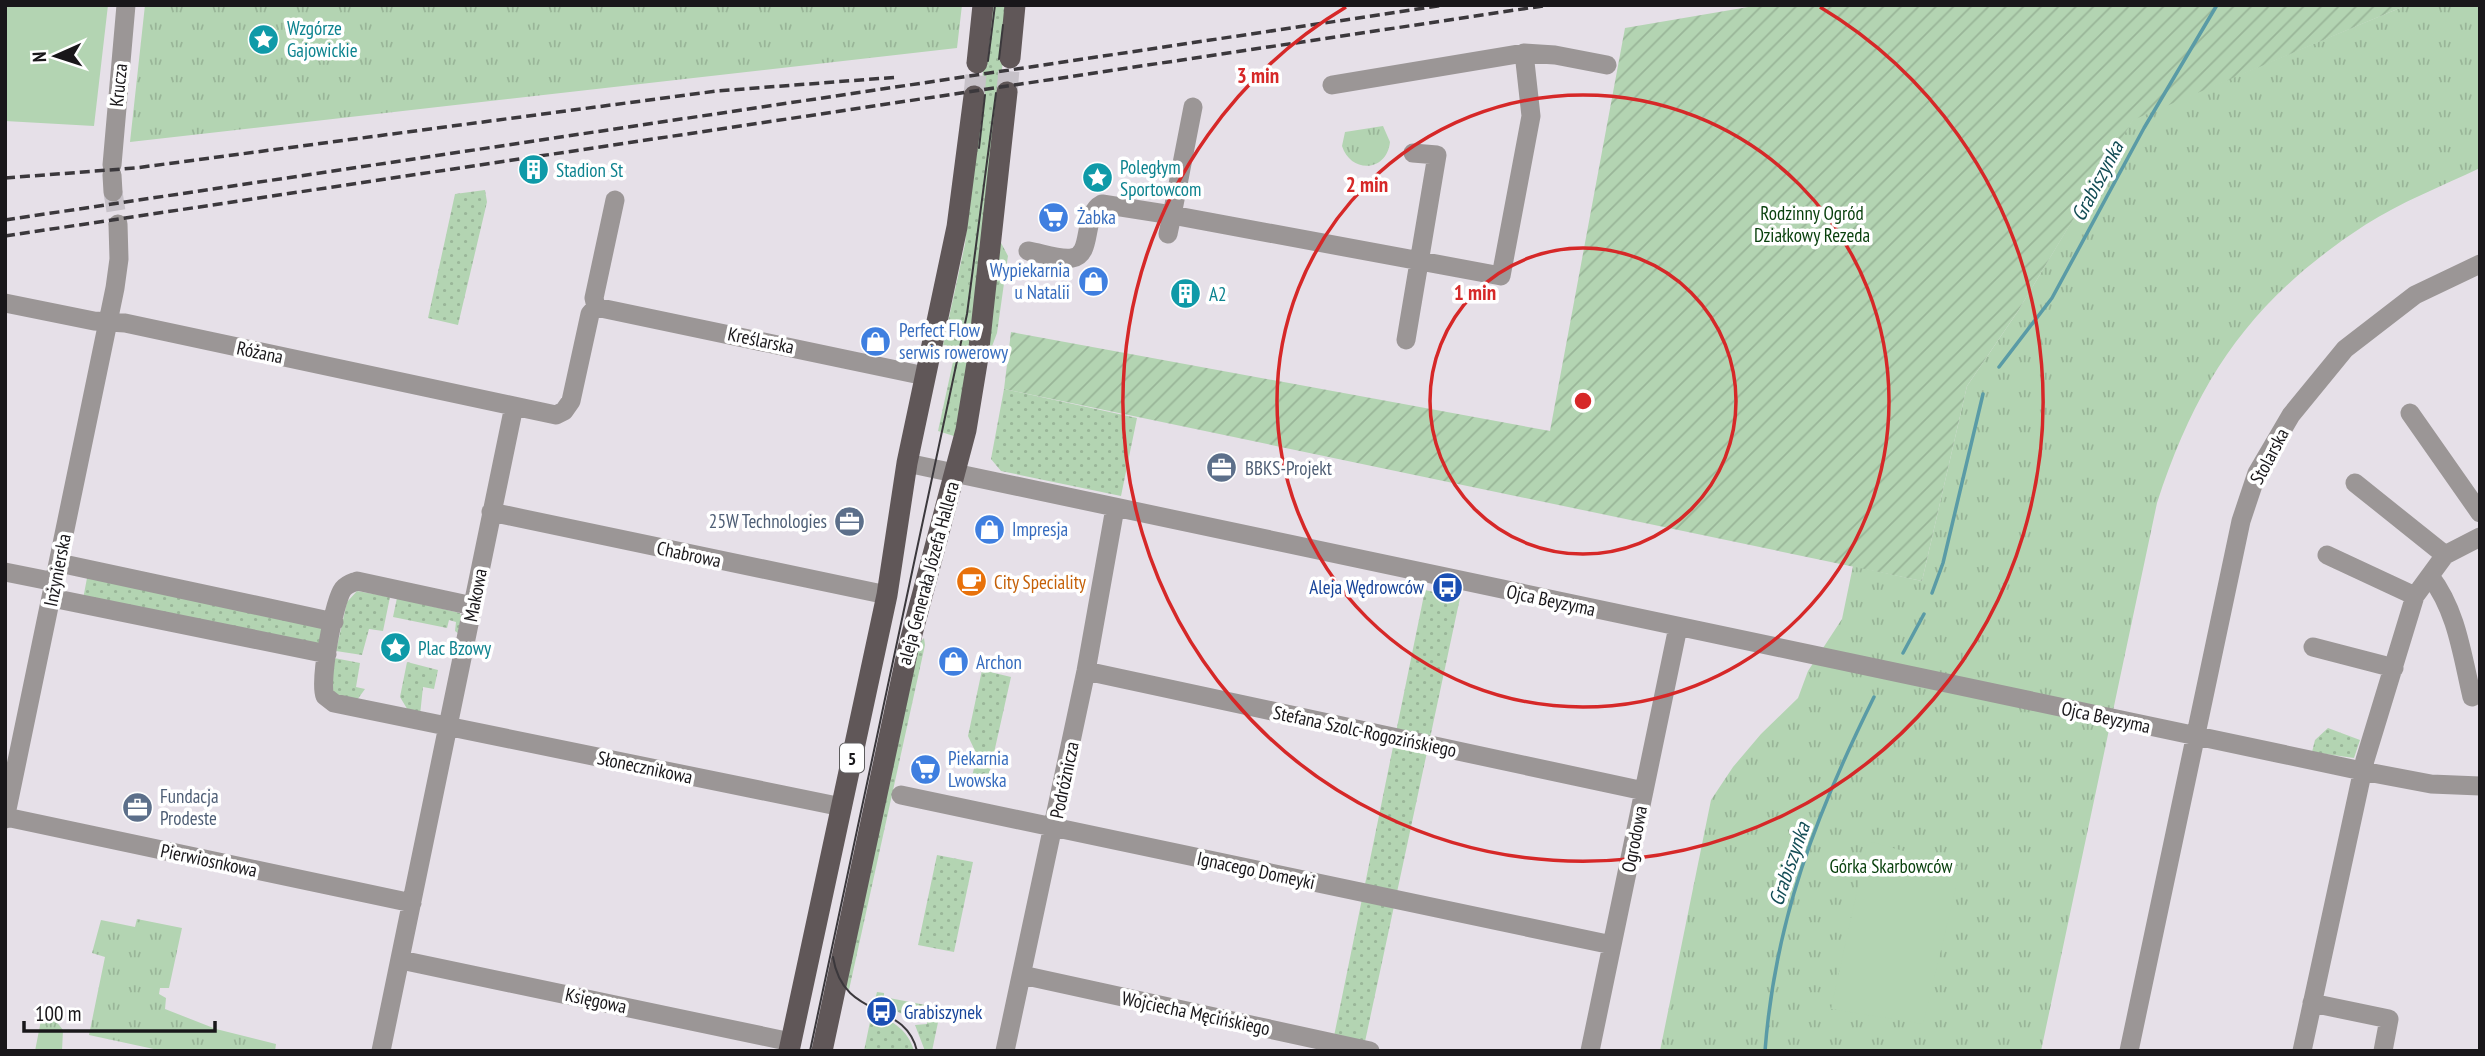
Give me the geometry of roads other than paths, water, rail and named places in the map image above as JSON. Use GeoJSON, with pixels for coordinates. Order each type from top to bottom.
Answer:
{"type":"FeatureCollection","features":[{"type":"Feature","properties":{"kind":"main road"},"geometry":{"type":"LineString","coordinates":[[977,63],[983,5]]}},
{"type":"Feature","properties":{"kind":"main road"},"geometry":{"type":"LineString","coordinates":[[1010,58],[1015,5]]}},
{"type":"Feature","properties":{"kind":"main road","name":"aleja Generała Józefa Hallera"},"geometry":{"type":"LineString","coordinates":[[822,1051],[908,649],[966,430],[978,356],[1007,92]]}},
{"type":"Feature","properties":{"kind":"main road","name":"aleja Generała Józefa Hallera"},"geometry":{"type":"LineString","coordinates":[[790,1046],[887,594],[907,463],[957,227],[974,96]]}},
{"type":"Feature","properties":{"kind":"street","name":"Krucza"},"geometry":{"type":"LineString","coordinates":[[112,178],[126,5]]}},
{"type":"Feature","properties":{"kind":"street"},"geometry":{"type":"LineString","coordinates":[[1028,251],[1070,259],[1079,256],[1084,249],[1091,213],[1102,204],[1170,224],[1418,260],[1501,276],[1531,116],[1524,53]]}},
{"type":"Feature","properties":{"kind":"street"},"geometry":{"type":"LineString","coordinates":[[1332,85],[1524,53],[1555,55],[1607,65]]}},
{"type":"Feature","properties":{"kind":"street"},"geometry":{"type":"LineString","coordinates":[[1170,224],[1194,107]]}},
{"type":"Feature","properties":{"kind":"street"},"geometry":{"type":"LineString","coordinates":[[1406,340],[1437,155],[1413,153]]}},
{"type":"Feature","properties":{"kind":"street"},"geometry":{"type":"LineString","coordinates":[[514,406],[556,415],[568,407],[590,314],[596,307],[594,298],[615,200]]}},
{"type":"Feature","properties":{"kind":"street"},"geometry":{"type":"LineString","coordinates":[[108,321],[119,262],[118,224]]}},
{"type":"Feature","properties":{"kind":"street","name":"Stolarska"},"geometry":{"type":"LineString","coordinates":[[2129,1051],[2241,522],[2257,473],[2284,427],[2318,379],[2345,349],[2415,295],[2480,264]]}},
{"type":"Feature","properties":{"kind":"street","name":"Różana"},"geometry":{"type":"LineString","coordinates":[[5,303],[108,321],[514,406]]}},
{"type":"Feature","properties":{"kind":"street","name":"Kreślarska"},"geometry":{"type":"LineString","coordinates":[[596,307],[926,376]]}},
{"type":"Feature","properties":{"kind":"street","name":"Inżynierska"},"geometry":{"type":"LineString","coordinates":[[6,818],[108,321]]}},
{"type":"Feature","properties":{"kind":"street","name":"Makowa"},"geometry":{"type":"LineString","coordinates":[[381,1051],[514,406]]}},
{"type":"Feature","properties":{"kind":"street"},"geometry":{"type":"LineString","coordinates":[[2410,413],[2480,513]]}},
{"type":"Feature","properties":{"kind":"street","name":"Ojca Beyzyma"},"geometry":{"type":"LineString","coordinates":[[907,463],[2362,771],[2431,784],[2480,786]]}},
{"type":"Feature","properties":{"kind":"street"},"geometry":{"type":"LineString","coordinates":[[2355,483],[2445,555]]}},
{"type":"Feature","properties":{"kind":"street","name":"Podróżnicza"},"geometry":{"type":"LineString","coordinates":[[1005,1051],[1086,671],[1115,508]]}},
{"type":"Feature","properties":{"kind":"street","name":"Chabrowa"},"geometry":{"type":"LineString","coordinates":[[491,512],[887,594]]}},
{"type":"Feature","properties":{"kind":"street"},"geometry":{"type":"LineString","coordinates":[[2302,1051],[2362,771],[2415,596],[2445,555],[2480,537]]}},
{"type":"Feature","properties":{"kind":"street"},"geometry":{"type":"LineString","coordinates":[[2328,555],[2415,596]]}},
{"type":"Feature","properties":{"kind":"street"},"geometry":{"type":"LineString","coordinates":[[5,572],[334,622]]}},
{"type":"Feature","properties":{"kind":"street"},"geometry":{"type":"LineString","coordinates":[[2430,576],[2444,597],[2457,631],[2472,697]]}},
{"type":"Feature","properties":{"kind":"street"},"geometry":{"type":"LineString","coordinates":[[55,581],[327,654]]}},
{"type":"Feature","properties":{"kind":"street"},"geometry":{"type":"LineString","coordinates":[[447,726],[329,701],[321,688],[327,654],[342,591],[354,582],[472,606]]}},
{"type":"Feature","properties":{"kind":"street","name":"Ogrodowa"},"geometry":{"type":"LineString","coordinates":[[1590,1051],[1678,627]]}},
{"type":"Feature","properties":{"kind":"street"},"geometry":{"type":"LineString","coordinates":[[2313,647],[2394,668]]}},
{"type":"Feature","properties":{"kind":"street","name":"Stefana Szolc-Rogozińskiego"},"geometry":{"type":"LineString","coordinates":[[1086,671],[1643,791]]}},
{"type":"Feature","properties":{"kind":"street","name":"Słonecznikowa"},"geometry":{"type":"LineString","coordinates":[[447,726],[842,807]]}},
{"type":"Feature","properties":{"kind":"street","name":"Ignacego Domeyki"},"geometry":{"type":"LineString","coordinates":[[901,795],[1612,946]]}},
{"type":"Feature","properties":{"kind":"street","name":"Pierwiosnkowa"},"geometry":{"type":"LineString","coordinates":[[6,818],[412,903]]}},
{"type":"Feature","properties":{"kind":"street","name":"Księgowa"},"geometry":{"type":"LineString","coordinates":[[401,960],[790,1046]]}},
{"type":"Feature","properties":{"kind":"street","name":"Wojciecha Męcińskiego"},"geometry":{"type":"LineString","coordinates":[[1022,975],[1370,1051]]}},
{"type":"Feature","properties":{"kind":"street"},"geometry":{"type":"LineString","coordinates":[[2312,1003],[2389,1019],[2383,1051]]}},
{"type":"Feature","properties":{"kind":"waterway","name":"Grabiszynka"},"geometry":{"type":"LineString","coordinates":[[1999,367],[2052,298],[2144,128],[2217,5]]}},
{"type":"Feature","properties":{"kind":"waterway","name":"Grabiszynka"},"geometry":{"type":"LineString","coordinates":[[1932,593],[1943,563],[1983,394]]}},
{"type":"Feature","properties":{"kind":"waterway","name":"Grabiszynka"},"geometry":{"type":"LineString","coordinates":[[1903,653],[1924,614]]}},
{"type":"Feature","properties":{"kind":"waterway","name":"Grabiszynka"},"geometry":{"type":"LineString","coordinates":[[1765,1051],[1778,957],[1802,869],[1834,783],[1874,697]]}},
{"type":"Feature","properties":{"kind":"tunnel"},"geometry":{"type":"LineString","coordinates":[[1007,92],[1010,58]]}},
{"type":"Feature","properties":{"kind":"tunnel"},"geometry":{"type":"LineString","coordinates":[[974,96],[977,63]]}},
{"type":"Feature","properties":{"kind":"tunnel"},"geometry":{"type":"LineString","coordinates":[[113,192],[118,224]]}},
{"type":"Feature","properties":{"kind":"tram line"},"geometry":{"type":"LineString","coordinates":[[988,61],[995,5]]}},
{"type":"Feature","properties":{"kind":"tram line"},"geometry":{"type":"LineString","coordinates":[[999,59],[1003,25]]}},
{"type":"Feature","properties":{"kind":"tram line"},"geometry":{"type":"LineString","coordinates":[[810,1051],[967,314],[996,93]]}},
{"type":"Feature","properties":{"kind":"tram line"},"geometry":{"type":"LineString","coordinates":[[979,148],[985,95]]}},
{"type":"Feature","properties":{"kind":"tram line"},"geometry":{"type":"LineString","coordinates":[[833,957],[839,977],[849,992],[900,1024],[910,1035],[917,1051]]}},
{"type":"Feature","properties":{"kind":"railway"},"geometry":{"type":"LineString","coordinates":[[5,220],[1445,5]]}},
{"type":"Feature","properties":{"kind":"railway"},"geometry":{"type":"LineString","coordinates":[[5,236],[1549,5]]}},
{"type":"Feature","properties":{"kind":"railway"},"geometry":{"type":"LineString","coordinates":[[5,178],[135,168],[717,91],[899,77]]}},
{"type":"Feature","properties":{"kind":"place","name":"Wzgórze Gajowickie"},"geometry":{"type":"Point","coordinates":[264,39]}},
{"type":"Feature","properties":{"kind":"place","name":"Stadion St"},"geometry":{"type":"Point","coordinates":[533,170]}},
{"type":"Feature","properties":{"kind":"place","name":"Poległym Sportowcom"},"geometry":{"type":"Point","coordinates":[1097,178]}},
{"type":"Feature","properties":{"kind":"place","name":"Żabka"},"geometry":{"type":"Point","coordinates":[1054,217]}},
{"type":"Feature","properties":{"kind":"place","name":"Wypiekarnia u Natalii"},"geometry":{"type":"Point","coordinates":[1093,281]}},
{"type":"Feature","properties":{"kind":"place","name":"A2"},"geometry":{"type":"Point","coordinates":[1186,294]}},
{"type":"Feature","properties":{"kind":"place","name":"Perfect Flow serwis rowerowy"},"geometry":{"type":"Point","coordinates":[876,341]}},
{"type":"Feature","properties":{"kind":"place","name":"BBKS-Projekt"},"geometry":{"type":"Point","coordinates":[1222,468]}},
{"type":"Feature","properties":{"kind":"place","name":"25W Technologies"},"geometry":{"type":"Point","coordinates":[850,521]}},
{"type":"Feature","properties":{"kind":"place","name":"Impresja"},"geometry":{"type":"Point","coordinates":[989,529]}},
{"type":"Feature","properties":{"kind":"place","name":"City Speciality"},"geometry":{"type":"Point","coordinates":[971,582]}},
{"type":"Feature","properties":{"kind":"place","name":"Aleja Wędrowców"},"geometry":{"type":"Point","coordinates":[1447,587]}},
{"type":"Feature","properties":{"kind":"place","name":"Plac Bzowy"},"geometry":{"type":"Point","coordinates":[395,648]}},
{"type":"Feature","properties":{"kind":"place","name":"Archon"},"geometry":{"type":"Point","coordinates":[953,662]}},
{"type":"Feature","properties":{"kind":"place","name":"Piekarnia Lwowska"},"geometry":{"type":"Point","coordinates":[925,769]}},
{"type":"Feature","properties":{"kind":"place","name":"Fundacja Prodeste"},"geometry":{"type":"Point","coordinates":[137,807]}},
{"type":"Feature","properties":{"kind":"place","name":"Grabiszynek"},"geometry":{"type":"Point","coordinates":[881,1012]}},
{"type":"Feature","properties":{"kind":"park label","name":"Rodzinny Ogród Działkowy Rezeda"},"geometry":{"type":"Point","coordinates":[1812,224]}},
{"type":"Feature","properties":{"kind":"park label","name":"Górka Skarbowców"},"geometry":{"type":"Point","coordinates":[1891,866]}}]}
